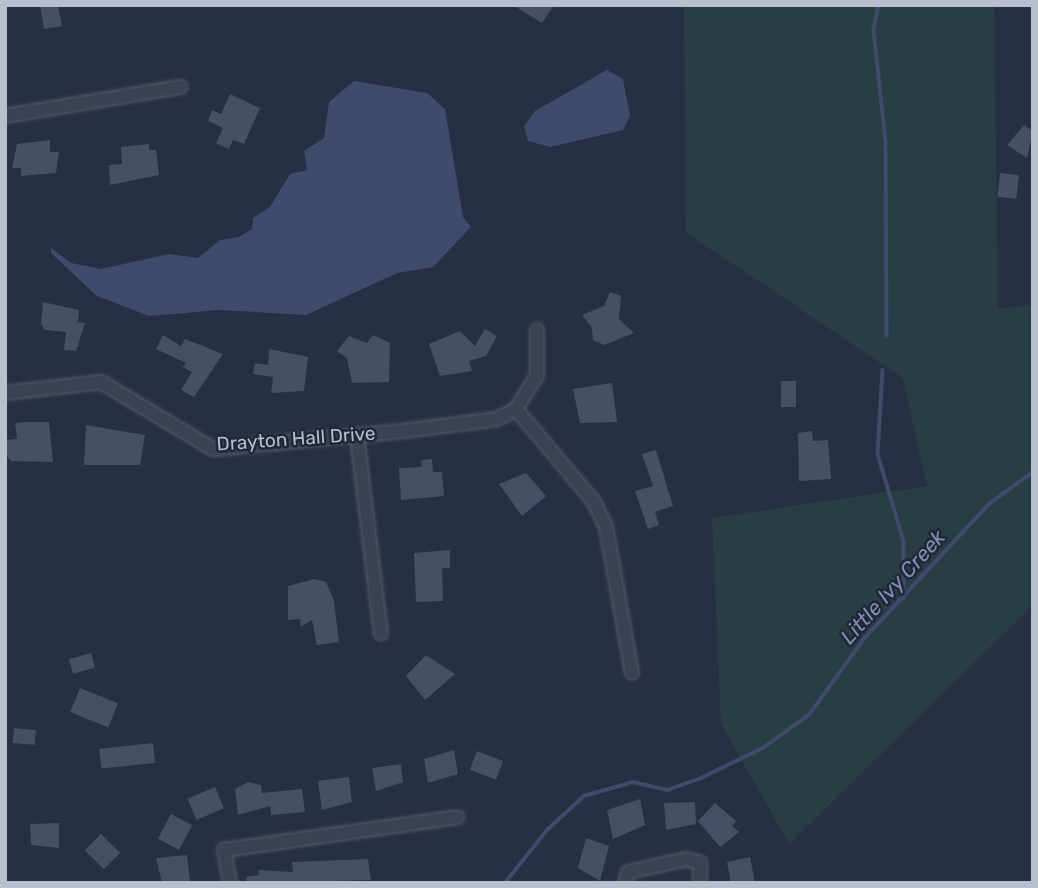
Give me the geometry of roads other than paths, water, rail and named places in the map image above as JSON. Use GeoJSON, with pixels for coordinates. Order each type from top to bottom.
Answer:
{"type":"FeatureCollection","features":[{"type":"Feature","properties":{"kind":"street"},"geometry":{"type":"LineString","coordinates":[[5,116],[181,87]]}},
{"type":"Feature","properties":{"kind":"street"},"geometry":{"type":"LineString","coordinates":[[537,330],[537,376],[516,409],[594,502],[606,527],[632,673]]}},
{"type":"Feature","properties":{"kind":"street","name":"Drayton Hall Drive"},"geometry":{"type":"LineString","coordinates":[[5,393],[101,382],[213,449],[357,436],[497,419],[516,409]]}},
{"type":"Feature","properties":{"kind":"street"},"geometry":{"type":"LineString","coordinates":[[357,436],[381,634]]}},
{"type":"Feature","properties":{"kind":"street"},"geometry":{"type":"LineString","coordinates":[[230,883],[224,850],[458,817]]}},
{"type":"Feature","properties":{"kind":"street"},"geometry":{"type":"LineString","coordinates":[[625,883],[628,872],[687,859],[700,863],[700,883]]}},
{"type":"Feature","properties":{"kind":"water"},"geometry":{"type":"Polygon","coordinates":[[[607,70],[623,79],[630,116],[623,130],[550,147],[528,141],[524,126],[535,111],[607,70]]]}},
{"type":"Feature","properties":{"kind":"water"},"geometry":{"type":"Polygon","coordinates":[[[354,81],[427,93],[445,109],[463,217],[471,227],[433,267],[397,273],[306,315],[220,310],[149,316],[97,296],[51,253],[51,248],[71,263],[101,269],[169,254],[198,258],[220,240],[239,237],[252,229],[253,218],[270,207],[290,174],[307,170],[304,151],[324,138],[329,102],[354,81]]]}},
{"type":"Feature","properties":{"kind":"waterway"},"geometry":{"type":"LineString","coordinates":[[879,5],[874,31],[886,141],[887,336]]}},
{"type":"Feature","properties":{"kind":"waterway"},"geometry":{"type":"LineString","coordinates":[[883,370],[878,454],[904,541],[904,598]]}},
{"type":"Feature","properties":{"kind":"waterway","name":"Little Ivy Creek"},"geometry":{"type":"LineString","coordinates":[[505,883],[548,829],[584,796],[633,782],[668,790],[701,778],[763,748],[809,715],[863,640],[989,504],[1033,472]]}}]}
